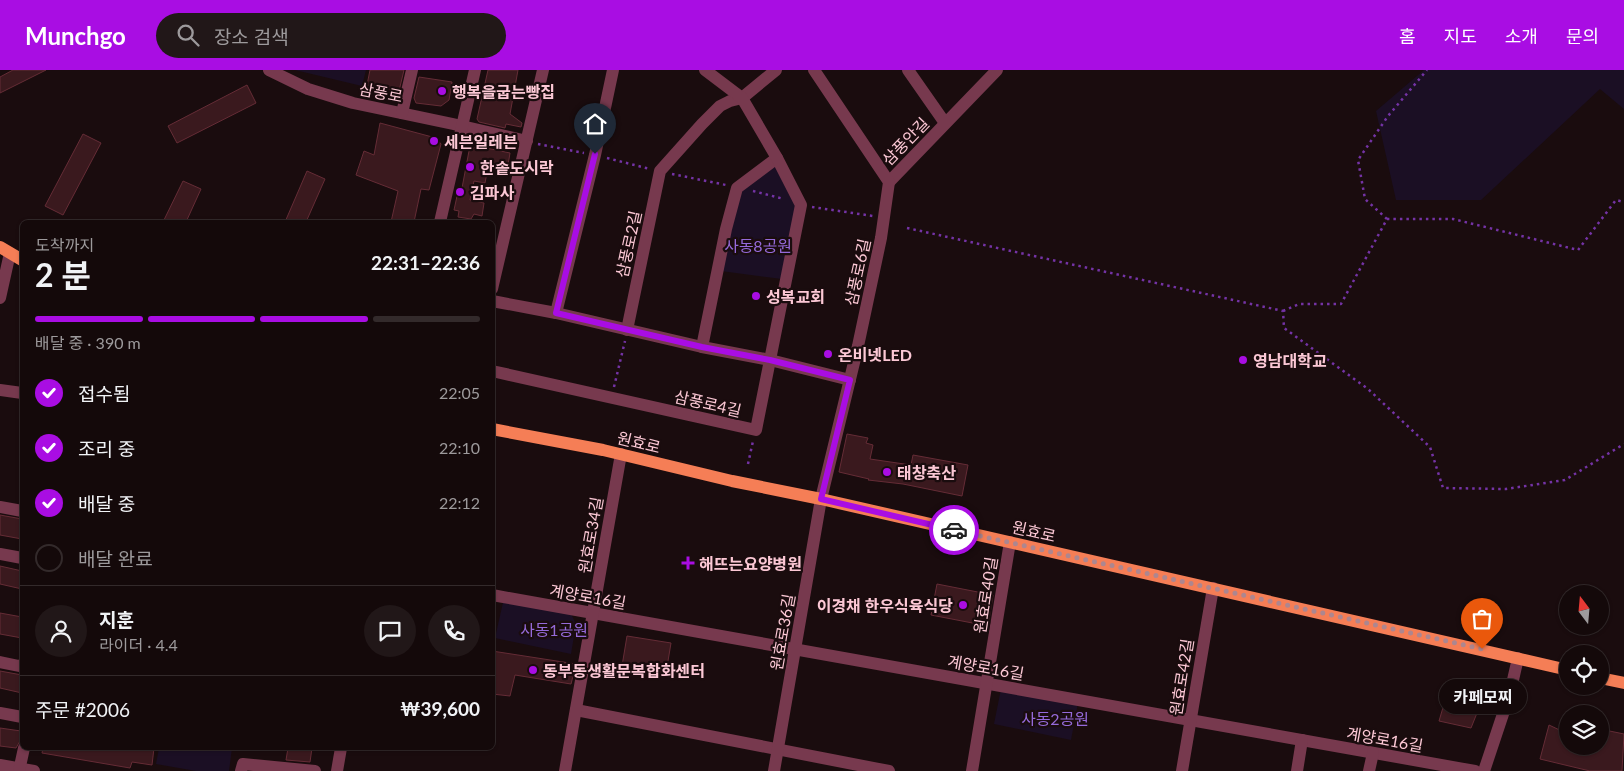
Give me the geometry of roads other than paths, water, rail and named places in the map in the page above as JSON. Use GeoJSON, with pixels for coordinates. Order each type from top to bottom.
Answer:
{"type":"FeatureCollection","features":[{"type":"Feature","properties":{"kind":"main road"},"geometry":{"type":"LineString","coordinates":[[5,250],[20,259]]}},
{"type":"Feature","properties":{"kind":"main road","name":"원효로"},"geometry":{"type":"LineString","coordinates":[[495,430],[621,454],[732,481],[821,499],[1559,668]]}},
{"type":"Feature","properties":{"kind":"main road"},"geometry":{"type":"LineString","coordinates":[[1609,680],[1624,683]]}},
{"type":"Feature","properties":{"kind":"street","name":"삼풍로"},"geometry":{"type":"LineString","coordinates":[[269,70],[308,89],[353,103],[527,142]]}},
{"type":"Feature","properties":{"kind":"street"},"geometry":{"type":"LineString","coordinates":[[402,113],[412,70]]}},
{"type":"Feature","properties":{"kind":"street"},"geometry":{"type":"LineString","coordinates":[[440,220],[475,70]]}},
{"type":"Feature","properties":{"kind":"street"},"geometry":{"type":"LineString","coordinates":[[495,276],[543,70]]}},
{"type":"Feature","properties":{"kind":"street"},"geometry":{"type":"LineString","coordinates":[[556,313],[595,154],[613,70]]}},
{"type":"Feature","properties":{"kind":"street"},"geometry":{"type":"LineString","coordinates":[[702,347],[726,230],[737,188],[777,158],[742,98],[705,70]]}},
{"type":"Feature","properties":{"kind":"street"},"geometry":{"type":"LineString","coordinates":[[742,98],[776,70]]}},
{"type":"Feature","properties":{"kind":"street"},"geometry":{"type":"LineString","coordinates":[[814,70],[889,182]]}},
{"type":"Feature","properties":{"kind":"street","name":"삼풍안길"},"geometry":{"type":"LineString","coordinates":[[908,70],[945,123]]}},
{"type":"Feature","properties":{"kind":"street","name":"삼풍안길"},"geometry":{"type":"LineString","coordinates":[[889,182],[997,70]]}},
{"type":"Feature","properties":{"kind":"street","name":"삼풍로2길"},"geometry":{"type":"LineString","coordinates":[[627,330],[662,169],[720,106],[742,98]]}},
{"type":"Feature","properties":{"kind":"street","name":"삼풍로4길"},"geometry":{"type":"LineString","coordinates":[[495,372],[756,430],[800,204],[777,158]]}},
{"type":"Feature","properties":{"kind":"street","name":"삼풍로6길"},"geometry":{"type":"LineString","coordinates":[[821,499],[850,380],[881,238],[889,182]]}},
{"type":"Feature","properties":{"kind":"street"},"geometry":{"type":"LineString","coordinates":[[0,298],[5,250]]}},
{"type":"Feature","properties":{"kind":"street"},"geometry":{"type":"LineString","coordinates":[[495,302],[770,360],[850,380]]}},
{"type":"Feature","properties":{"kind":"street"},"geometry":{"type":"LineString","coordinates":[[0,390],[20,394]]}},
{"type":"Feature","properties":{"kind":"street","name":"원효로34길"},"geometry":{"type":"LineString","coordinates":[[565,771],[621,454]]}},
{"type":"Feature","properties":{"kind":"street","name":"원효로36길"},"geometry":{"type":"LineString","coordinates":[[774,771],[821,499]]}},
{"type":"Feature","properties":{"kind":"street"},"geometry":{"type":"LineString","coordinates":[[0,507],[20,511]]}},
{"type":"Feature","properties":{"kind":"street","name":"원효로40길"},"geometry":{"type":"LineString","coordinates":[[972,771],[1010,542]]}},
{"type":"Feature","properties":{"kind":"street"},"geometry":{"type":"LineString","coordinates":[[0,554],[20,558]]}},
{"type":"Feature","properties":{"kind":"street","name":"원효로42길"},"geometry":{"type":"LineString","coordinates":[[1182,771],[1213,588]]}},
{"type":"Feature","properties":{"kind":"street","name":"계양로16길"},"geometry":{"type":"LineString","coordinates":[[495,596],[1475,771]]}},
{"type":"Feature","properties":{"kind":"street"},"geometry":{"type":"LineString","coordinates":[[1484,771],[1510,693],[1518,658]]}},
{"type":"Feature","properties":{"kind":"street"},"geometry":{"type":"LineString","coordinates":[[0,662],[20,666]]}},
{"type":"Feature","properties":{"kind":"street"},"geometry":{"type":"LineString","coordinates":[[576,710],[889,771]]}},
{"type":"Feature","properties":{"kind":"street"},"geometry":{"type":"LineString","coordinates":[[0,712],[20,717]]}},
{"type":"Feature","properties":{"kind":"street"},"geometry":{"type":"LineString","coordinates":[[1297,771],[1302,740]]}},
{"type":"Feature","properties":{"kind":"street"},"geometry":{"type":"LineString","coordinates":[[19,770],[24,750]]}},
{"type":"Feature","properties":{"kind":"street"},"geometry":{"type":"LineString","coordinates":[[337,771],[341,750]]}},
{"type":"Feature","properties":{"kind":"street"},"geometry":{"type":"LineString","coordinates":[[1369,771],[1373,753]]}},
{"type":"Feature","properties":{"kind":"street"},"geometry":{"type":"LineString","coordinates":[[242,771],[244,764],[315,771]]}},
{"type":"Feature","properties":{"kind":"street"},"geometry":{"type":"LineString","coordinates":[[0,765],[19,770],[34,771]]}},
{"type":"Feature","properties":{"kind":"place","name":"행복을굽는빵집"},"geometry":{"type":"Point","coordinates":[442,91]}},
{"type":"Feature","properties":{"kind":"place","name":"세븐일레븐"},"geometry":{"type":"Point","coordinates":[434,141]}},
{"type":"Feature","properties":{"kind":"place","name":"한솥도시락"},"geometry":{"type":"Point","coordinates":[470,167]}},
{"type":"Feature","properties":{"kind":"place","name":"김파사"},"geometry":{"type":"Point","coordinates":[460,192]}},
{"type":"Feature","properties":{"kind":"place","name":"성복교회"},"geometry":{"type":"Point","coordinates":[756,296]}},
{"type":"Feature","properties":{"kind":"place","name":"온비넷LED"},"geometry":{"type":"Point","coordinates":[828,354]}},
{"type":"Feature","properties":{"kind":"place","name":"영남대학교"},"geometry":{"type":"Point","coordinates":[1243,360]}},
{"type":"Feature","properties":{"kind":"place","name":"태창축산"},"geometry":{"type":"Point","coordinates":[887,472]}},
{"type":"Feature","properties":{"kind":"place","name":"해뜨는요양병원"},"geometry":{"type":"Point","coordinates":[688,563]}},
{"type":"Feature","properties":{"kind":"place","name":"이경채 한우식육식당"},"geometry":{"type":"Point","coordinates":[963,605]}},
{"type":"Feature","properties":{"kind":"place","name":"카페모찌"},"geometry":{"type":"Point","coordinates":[1482,649]}},
{"type":"Feature","properties":{"kind":"place","name":"동부동생활문복합화센터"},"geometry":{"type":"Point","coordinates":[533,670]}},
{"type":"Feature","properties":{"kind":"park label","name":"사동8공원"},"geometry":{"type":"Point","coordinates":[758,245]}},
{"type":"Feature","properties":{"kind":"park label","name":"사동1공원"},"geometry":{"type":"Point","coordinates":[554,629]}},
{"type":"Feature","properties":{"kind":"park label","name":"사동2공원"},"geometry":{"type":"Point","coordinates":[1055,718]}}]}
